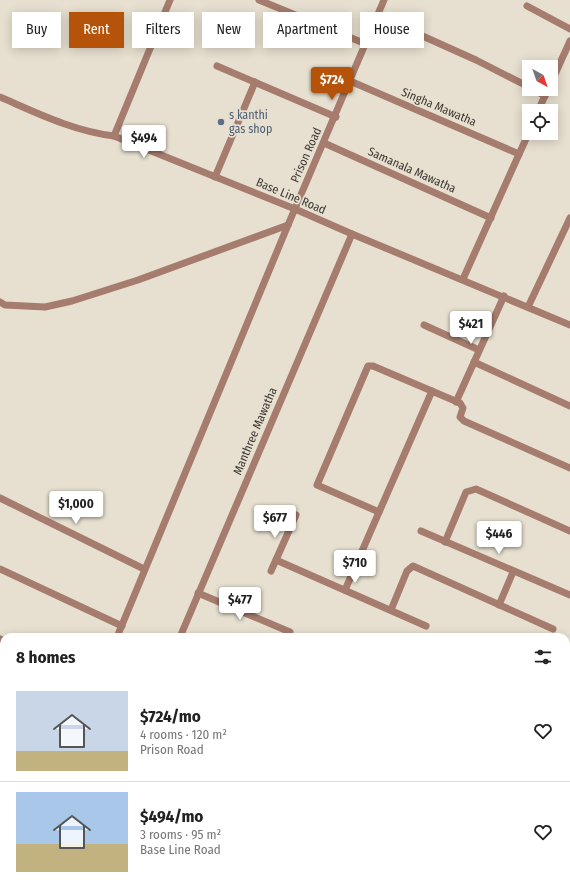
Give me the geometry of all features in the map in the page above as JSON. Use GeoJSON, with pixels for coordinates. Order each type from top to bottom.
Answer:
{"type":"FeatureCollection","features":[{"type":"Feature","properties":{"kind":"street"},"geometry":{"type":"LineString","coordinates":[[114,136],[170,0]]}},
{"type":"Feature","properties":{"kind":"street"},"geometry":{"type":"LineString","coordinates":[[259,0],[360,42]]}},
{"type":"Feature","properties":{"kind":"street","name":"Prison Road"},"geometry":{"type":"LineString","coordinates":[[380,12],[384,0]]}},
{"type":"Feature","properties":{"kind":"street"},"geometry":{"type":"LineString","coordinates":[[527,6],[570,29]]}},
{"type":"Feature","properties":{"kind":"street"},"geometry":{"type":"LineString","coordinates":[[424,37],[476,60],[522,83]]}},
{"type":"Feature","properties":{"kind":"street"},"geometry":{"type":"LineString","coordinates":[[558,68],[570,41]]}},
{"type":"Feature","properties":{"kind":"street","name":"Prison Road"},"geometry":{"type":"LineString","coordinates":[[119,633],[144,569],[288,225],[336,117],[364,48]]}},
{"type":"Feature","properties":{"kind":"street"},"geometry":{"type":"LineString","coordinates":[[217,66],[336,117]]}},
{"type":"Feature","properties":{"kind":"street","name":"Singha Mawatha"},"geometry":{"type":"LineString","coordinates":[[350,81],[519,154]]}},
{"type":"Feature","properties":{"kind":"street"},"geometry":{"type":"LineString","coordinates":[[215,177],[255,82]]}},
{"type":"Feature","properties":{"kind":"street","name":"Base Line Road"},"geometry":{"type":"LineString","coordinates":[[0,97],[92,134],[114,136],[295,209],[528,307],[569,322]]}},
{"type":"Feature","properties":{"kind":"street"},"geometry":{"type":"LineString","coordinates":[[463,279],[525,140]]}},
{"type":"Feature","properties":{"kind":"street","name":"Samanala Mawatha"},"geometry":{"type":"LineString","coordinates":[[324,142],[491,218]]}},
{"type":"Feature","properties":{"kind":"street"},"geometry":{"type":"LineString","coordinates":[[528,307],[570,218]]}},
{"type":"Feature","properties":{"kind":"street"},"geometry":{"type":"LineString","coordinates":[[0,302],[5,304],[45,307],[72,301],[138,280],[288,225]]}},
{"type":"Feature","properties":{"kind":"street","name":"Manthree Mawatha"},"geometry":{"type":"LineString","coordinates":[[182,633],[352,234]]}},
{"type":"Feature","properties":{"kind":"street"},"geometry":{"type":"LineString","coordinates":[[456,402],[504,296]]}},
{"type":"Feature","properties":{"kind":"street"},"geometry":{"type":"LineString","coordinates":[[424,325],[479,350]]}},
{"type":"Feature","properties":{"kind":"street"},"geometry":{"type":"LineString","coordinates":[[474,362],[570,406]]}},
{"type":"Feature","properties":{"kind":"street"},"geometry":{"type":"LineString","coordinates":[[379,512],[317,485],[368,366],[373,366],[460,403],[463,408],[460,417],[464,422],[570,468]]}},
{"type":"Feature","properties":{"kind":"street"},"geometry":{"type":"LineString","coordinates":[[345,590],[432,391]]}},
{"type":"Feature","properties":{"kind":"street"},"geometry":{"type":"LineString","coordinates":[[445,542],[466,492],[476,489],[570,531]]}},
{"type":"Feature","properties":{"kind":"street"},"geometry":{"type":"LineString","coordinates":[[0,498],[144,569]]}},
{"type":"Feature","properties":{"kind":"street"},"geometry":{"type":"LineString","coordinates":[[271,571],[296,515]]}},
{"type":"Feature","properties":{"kind":"street"},"geometry":{"type":"LineString","coordinates":[[421,531],[513,572],[570,595]]}},
{"type":"Feature","properties":{"kind":"street"},"geometry":{"type":"LineString","coordinates":[[276,560],[426,626]]}},
{"type":"Feature","properties":{"kind":"street"},"geometry":{"type":"LineString","coordinates":[[391,610],[408,572],[413,566],[553,629]]}},
{"type":"Feature","properties":{"kind":"street"},"geometry":{"type":"LineString","coordinates":[[0,569],[122,626]]}},
{"type":"Feature","properties":{"kind":"street"},"geometry":{"type":"LineString","coordinates":[[499,605],[513,572]]}},
{"type":"Feature","properties":{"kind":"street"},"geometry":{"type":"LineString","coordinates":[[198,593],[289,633]]}},
{"type":"Feature","properties":{"kind":"place","name":"s kanthi gas shop"},"geometry":{"type":"Point","coordinates":[221,122]}}]}
